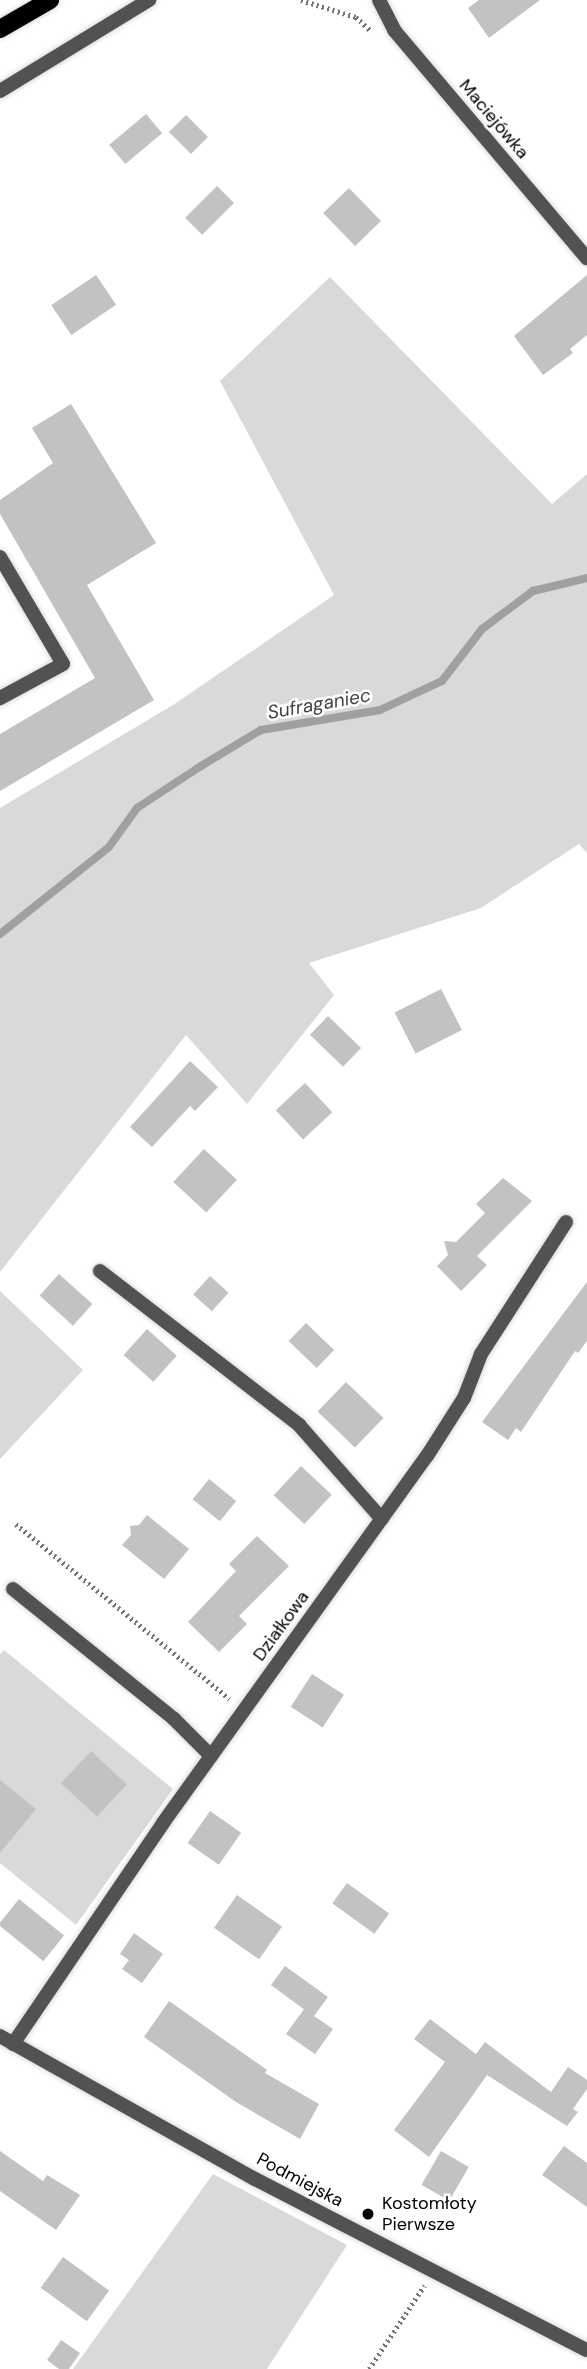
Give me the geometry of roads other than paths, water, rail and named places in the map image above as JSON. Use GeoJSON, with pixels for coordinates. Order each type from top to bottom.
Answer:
{"type":"FeatureCollection","features":[{"type":"Feature","properties":{"kind":"main road"},"geometry":{"type":"LineString","coordinates":[[0,29],[50,0]]}},
{"type":"Feature","properties":{"kind":"street"},"geometry":{"type":"LineString","coordinates":[[0,90],[149,0]]}},
{"type":"Feature","properties":{"kind":"street","name":"Maciejówka"},"geometry":{"type":"LineString","coordinates":[[379,0],[394,30],[587,258]]}},
{"type":"Feature","properties":{"kind":"street"},"geometry":{"type":"LineString","coordinates":[[0,557],[63,664],[0,698]]}},
{"type":"Feature","properties":{"kind":"street","name":"Działkowa"},"geometry":{"type":"LineString","coordinates":[[6,2040],[382,1518],[464,1398],[481,1354],[566,1222]]}},
{"type":"Feature","properties":{"kind":"street"},"geometry":{"type":"LineString","coordinates":[[100,1271],[299,1425],[382,1518]]}},
{"type":"Feature","properties":{"kind":"street"},"geometry":{"type":"LineString","coordinates":[[13,1589],[174,1719],[211,1756]]}},
{"type":"Feature","properties":{"kind":"street","name":"Podmiejska"},"geometry":{"type":"LineString","coordinates":[[6,2040],[434,2271],[587,2350]]}},
{"type":"Feature","properties":{"kind":"waterway","name":"Sufraganiec"},"geometry":{"type":"LineString","coordinates":[[0,934],[109,847],[137,808],[201,766],[261,730],[380,710],[442,681],[482,629],[533,591],[587,578]]}},
{"type":"Feature","properties":{"kind":"place","name":"Kostomłoty Pierwsze"},"geometry":{"type":"Point","coordinates":[368,2214]}}]}
